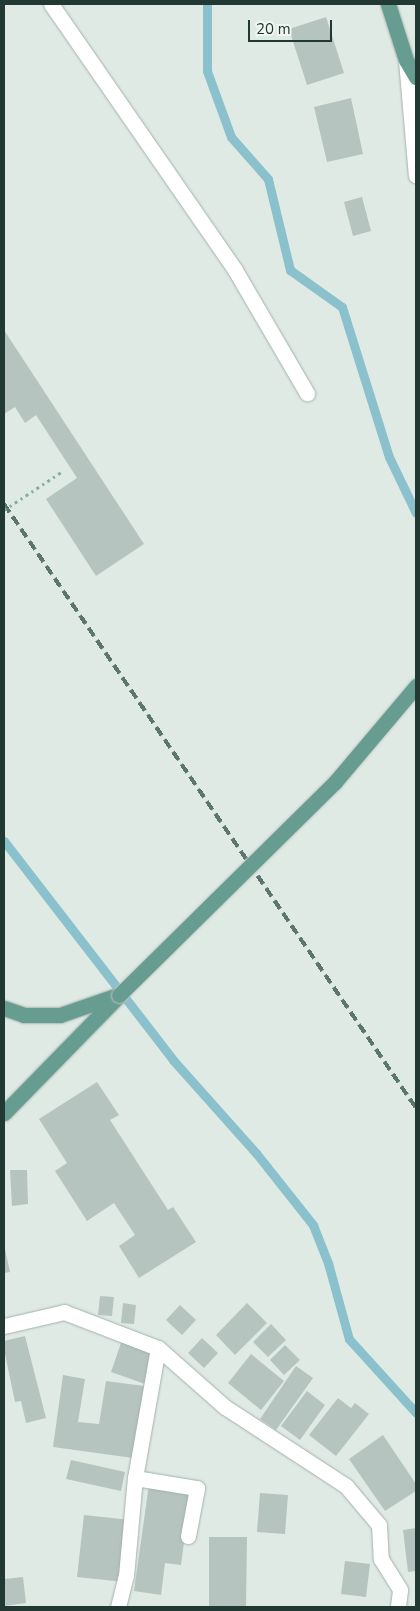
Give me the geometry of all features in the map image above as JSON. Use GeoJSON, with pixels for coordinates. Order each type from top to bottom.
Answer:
{"type":"FeatureCollection","features":[{"type":"Feature","properties":{"kind":"main road"},"geometry":{"type":"LineString","coordinates":[[388,4],[406,60],[416,77]]}},
{"type":"Feature","properties":{"kind":"main road"},"geometry":{"type":"LineString","coordinates":[[4,1113],[119,995],[335,782],[416,686]]}},
{"type":"Feature","properties":{"kind":"main road"},"geometry":{"type":"LineString","coordinates":[[4,1008],[24,1015],[60,1015],[119,995]]}},
{"type":"Feature","properties":{"kind":"street"},"geometry":{"type":"LineString","coordinates":[[51,4],[235,270],[306,393]]}},
{"type":"Feature","properties":{"kind":"street"},"geometry":{"type":"LineString","coordinates":[[406,60],[416,176]]}},
{"type":"Feature","properties":{"kind":"street"},"geometry":{"type":"LineString","coordinates":[[4,1326],[64,1312],[158,1348],[225,1407],[346,1486],[379,1525],[381,1559],[400,1590],[398,1607]]}},
{"type":"Feature","properties":{"kind":"street"},"geometry":{"type":"LineString","coordinates":[[118,1607],[126,1576],[136,1478],[158,1348]]}},
{"type":"Feature","properties":{"kind":"street"},"geometry":{"type":"LineString","coordinates":[[136,1478],[197,1488],[188,1536]]}},
{"type":"Feature","properties":{"kind":"path"},"geometry":{"type":"LineString","coordinates":[[4,510],[63,471]]}},
{"type":"Feature","properties":{"kind":"building"},"geometry":{"type":"Polygon","coordinates":[[[326,17],[344,73],[307,85],[289,29],[326,17]]]}},
{"type":"Feature","properties":{"kind":"building"},"geometry":{"type":"Polygon","coordinates":[[[351,98],[363,154],[327,162],[314,107],[351,98]]]}},
{"type":"Feature","properties":{"kind":"building"},"geometry":{"type":"Polygon","coordinates":[[[362,197],[371,231],[353,236],[344,202],[362,197]]]}},
{"type":"Feature","properties":{"kind":"building"},"geometry":{"type":"Polygon","coordinates":[[[4,330],[144,544],[96,576],[46,499],[77,478],[36,415],[25,423],[15,407],[4,414],[4,330]]]}},
{"type":"Feature","properties":{"kind":"building"},"geometry":{"type":"Polygon","coordinates":[[[97,1082],[119,1115],[110,1120],[168,1210],[173,1207],[196,1242],[139,1278],[119,1246],[135,1235],[114,1203],[87,1221],[55,1171],[67,1163],[39,1119],[97,1082]]]}},
{"type":"Feature","properties":{"kind":"building"},"geometry":{"type":"Polygon","coordinates":[[[10,1170],[27,1170],[28,1204],[12,1206],[10,1170]]]}},
{"type":"Feature","properties":{"kind":"building"},"geometry":{"type":"Polygon","coordinates":[[[4,1244],[10,1272],[4,1273],[4,1244]]]}},
{"type":"Feature","properties":{"kind":"building"},"geometry":{"type":"Polygon","coordinates":[[[100,1296],[114,1297],[112,1316],[98,1315],[100,1296]]]}},
{"type":"Feature","properties":{"kind":"building"},"geometry":{"type":"Polygon","coordinates":[[[123,1303],[136,1305],[134,1324],[121,1323],[123,1303]]]}},
{"type":"Feature","properties":{"kind":"building"},"geometry":{"type":"Polygon","coordinates":[[[247,1303],[267,1323],[235,1355],[216,1335],[247,1303]]]}},
{"type":"Feature","properties":{"kind":"building"},"geometry":{"type":"Polygon","coordinates":[[[180,1305],[196,1320],[182,1335],[166,1320],[180,1305]]]}},
{"type":"Feature","properties":{"kind":"building"},"geometry":{"type":"Polygon","coordinates":[[[271,1324],[286,1340],[268,1357],[253,1342],[271,1324]]]}},
{"type":"Feature","properties":{"kind":"building"},"geometry":{"type":"Polygon","coordinates":[[[25,1336],[46,1418],[26,1423],[21,1401],[15,1402],[4,1349],[4,1341],[25,1336]]]}},
{"type":"Feature","properties":{"kind":"building"},"geometry":{"type":"Polygon","coordinates":[[[202,1338],[218,1353],[204,1368],[188,1353],[202,1338]]]}},
{"type":"Feature","properties":{"kind":"building"},"geometry":{"type":"Polygon","coordinates":[[[122,1340],[157,1352],[145,1384],[111,1372],[122,1340]]]}},
{"type":"Feature","properties":{"kind":"building"},"geometry":{"type":"Polygon","coordinates":[[[285,1345],[300,1360],[284,1375],[270,1360],[285,1345]]]}},
{"type":"Feature","properties":{"kind":"building"},"geometry":{"type":"Polygon","coordinates":[[[251,1354],[284,1381],[261,1410],[228,1383],[251,1354]]]}},
{"type":"Feature","properties":{"kind":"building"},"geometry":{"type":"Polygon","coordinates":[[[296,1366],[313,1378],[276,1430],[260,1419],[296,1366]]]}},
{"type":"Feature","properties":{"kind":"building"},"geometry":{"type":"Polygon","coordinates":[[[63,1375],[85,1379],[78,1422],[99,1424],[106,1381],[144,1386],[133,1458],[53,1447],[63,1375]]]}},
{"type":"Feature","properties":{"kind":"building"},"geometry":{"type":"Polygon","coordinates":[[[307,1391],[325,1405],[300,1440],[281,1426],[307,1391]]]}},
{"type":"Feature","properties":{"kind":"building"},"geometry":{"type":"Polygon","coordinates":[[[338,1398],[351,1408],[355,1403],[369,1414],[336,1456],[309,1435],[338,1398]]]}},
{"type":"Feature","properties":{"kind":"building"},"geometry":{"type":"Polygon","coordinates":[[[383,1435],[416,1484],[416,1491],[385,1511],[349,1459],[383,1435]]]}},
{"type":"Feature","properties":{"kind":"building"},"geometry":{"type":"Polygon","coordinates":[[[71,1460],[125,1472],[121,1491],[66,1479],[71,1460]]]}},
{"type":"Feature","properties":{"kind":"building"},"geometry":{"type":"Polygon","coordinates":[[[149,1484],[191,1489],[181,1565],[165,1563],[161,1595],[134,1591],[149,1484]]]}},
{"type":"Feature","properties":{"kind":"building"},"geometry":{"type":"Polygon","coordinates":[[[260,1493],[288,1495],[285,1534],[257,1532],[260,1493]]]}},
{"type":"Feature","properties":{"kind":"building"},"geometry":{"type":"Polygon","coordinates":[[[84,1515],[131,1520],[124,1582],[77,1577],[84,1515]]]}},
{"type":"Feature","properties":{"kind":"building"},"geometry":{"type":"Polygon","coordinates":[[[416,1528],[416,1571],[408,1572],[403,1530],[416,1528]]]}},
{"type":"Feature","properties":{"kind":"building"},"geometry":{"type":"Polygon","coordinates":[[[209,1537],[247,1537],[246,1607],[209,1607],[209,1537]]]}},
{"type":"Feature","properties":{"kind":"building"},"geometry":{"type":"Polygon","coordinates":[[[345,1561],[370,1564],[366,1597],[341,1594],[345,1561]]]}},
{"type":"Feature","properties":{"kind":"building"},"geometry":{"type":"Polygon","coordinates":[[[23,1577],[26,1603],[4,1606],[4,1579],[23,1577]]]}},
{"type":"Feature","properties":{"kind":"waterway"},"geometry":{"type":"LineString","coordinates":[[207,4],[207,71],[231,137],[268,179],[290,270],[342,307],[389,457],[416,513]]}},
{"type":"Feature","properties":{"kind":"waterway"},"geometry":{"type":"LineString","coordinates":[[4,841],[173,1060],[256,1153],[313,1225],[328,1263],[349,1339],[416,1413]]}},
{"type":"Feature","properties":{"kind":"railway"},"geometry":{"type":"LineString","coordinates":[[4,504],[416,1108]]}}]}
